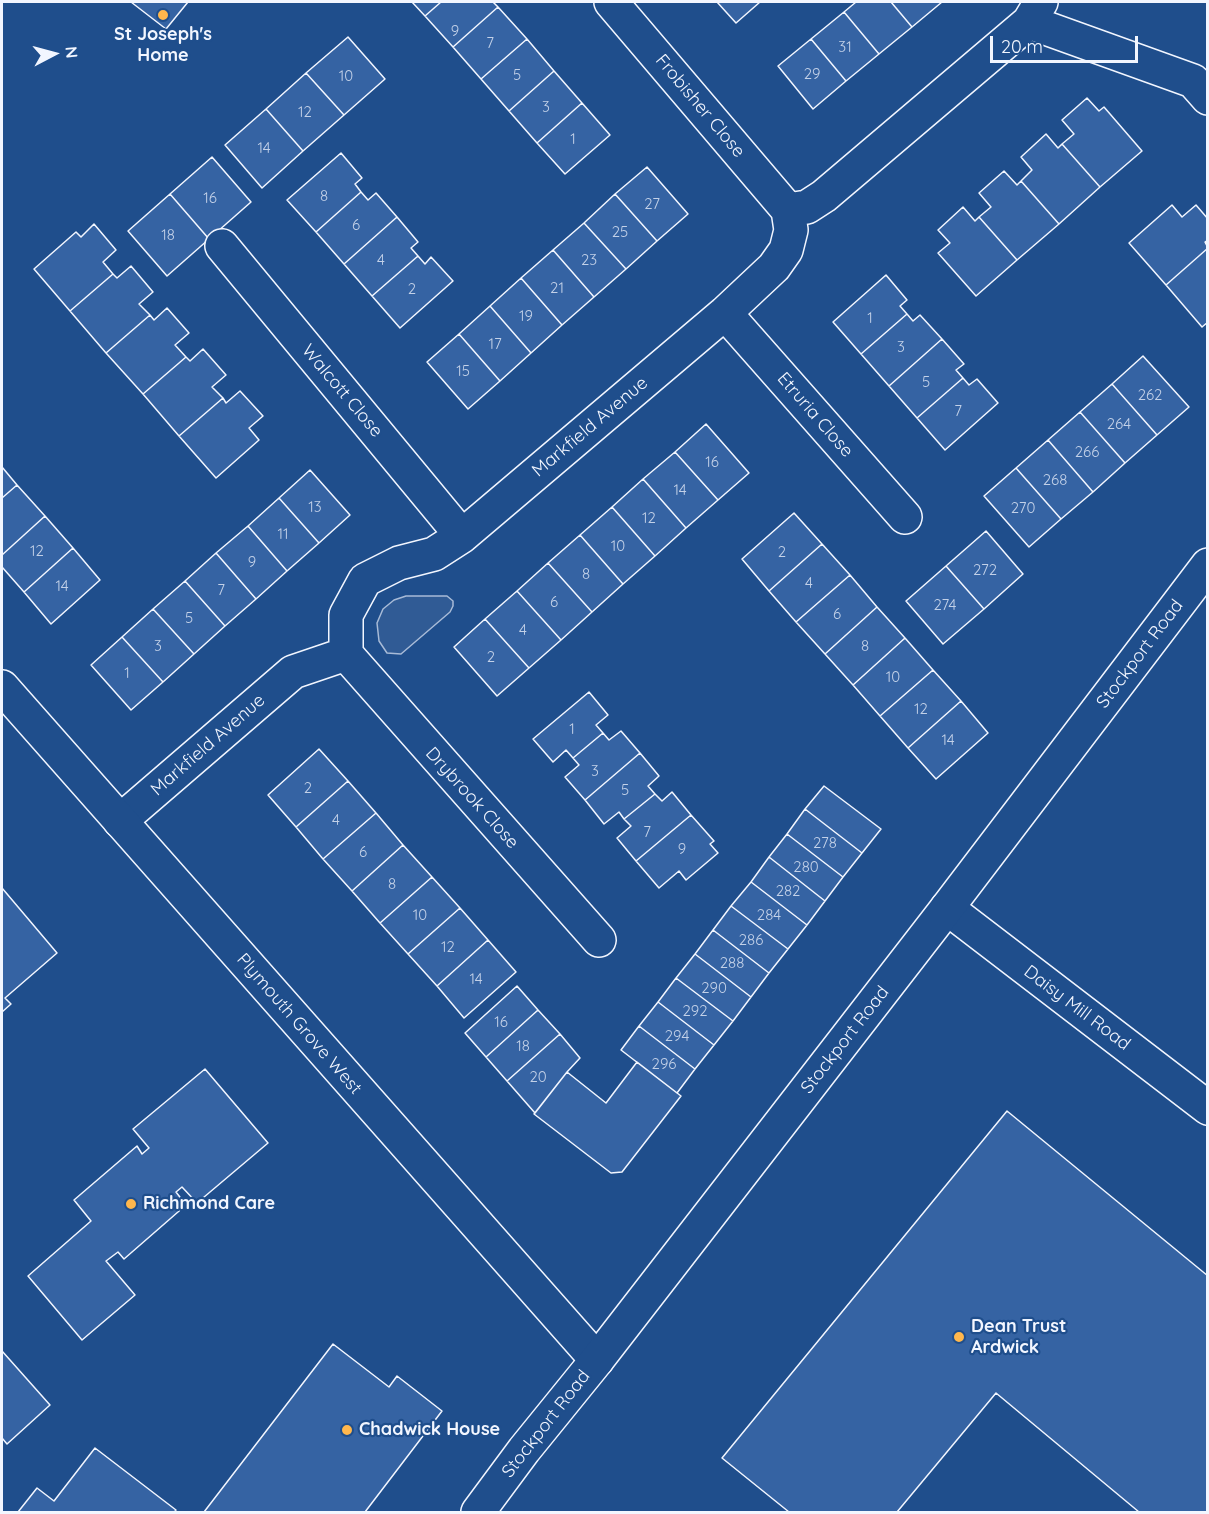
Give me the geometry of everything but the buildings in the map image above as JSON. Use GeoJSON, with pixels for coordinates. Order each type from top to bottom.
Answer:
{"type":"FeatureCollection","features":[{"type":"Feature","properties":{"kind":"main road","name":"Frobisher Close"},"geometry":{"type":"LineString","coordinates":[[611,2],[788,210]]}},
{"type":"Feature","properties":{"kind":"main road"},"geometry":{"type":"LineString","coordinates":[[788,210],[807,207],[824,196],[1035,12],[1193,81],[1208,99]]}},
{"type":"Feature","properties":{"kind":"main road","name":"Markfield Avenue"},"geometry":{"type":"LineString","coordinates":[[120,821],[293,672],[346,654],[346,615],[365,580],[399,563],[434,554],[462,536],[725,313],[774,267],[786,250],[791,230],[788,210]]}},
{"type":"Feature","properties":{"kind":"main road","name":"Walcott Close"},"geometry":{"type":"LineString","coordinates":[[222,246],[462,536]]}},
{"type":"Feature","properties":{"kind":"main road","name":"Etruria Close"},"geometry":{"type":"LineString","coordinates":[[725,313],[905,517]]}},
{"type":"Feature","properties":{"kind":"main road","name":"Stockport Road"},"geometry":{"type":"LineString","coordinates":[[478,1512],[947,908],[1208,565]]}},
{"type":"Feature","properties":{"kind":"main road","name":"Drybrook Close"},"geometry":{"type":"LineString","coordinates":[[346,654],[599,940]]}},
{"type":"Feature","properties":{"kind":"main road","name":"Plymouth Grove West"},"geometry":{"type":"LineString","coordinates":[[2,687],[597,1360]]}},
{"type":"Feature","properties":{"kind":"main road","name":"Daisy Mill Road"},"geometry":{"type":"LineString","coordinates":[[947,908],[1208,1108]]}},
{"type":"Feature","properties":{"kind":"shaded area"},"geometry":{"type":"Polygon","coordinates":[[[406,596],[447,596],[453,601],[453,606],[450,612],[401,654],[387,653],[379,641],[377,623],[383,609],[394,600],[406,596]]]}},
{"type":"Feature","properties":{"kind":"place","name":"St Joseph's Home"},"geometry":{"type":"Point","coordinates":[163,15]}},
{"type":"Feature","properties":{"kind":"place","name":"Richmond Care"},"geometry":{"type":"Point","coordinates":[131,1204]}},
{"type":"Feature","properties":{"kind":"place","name":"Dean Trust Ardwick"},"geometry":{"type":"Point","coordinates":[959,1337]}},
{"type":"Feature","properties":{"kind":"place","name":"Chadwick House"},"geometry":{"type":"Point","coordinates":[347,1430]}}]}
